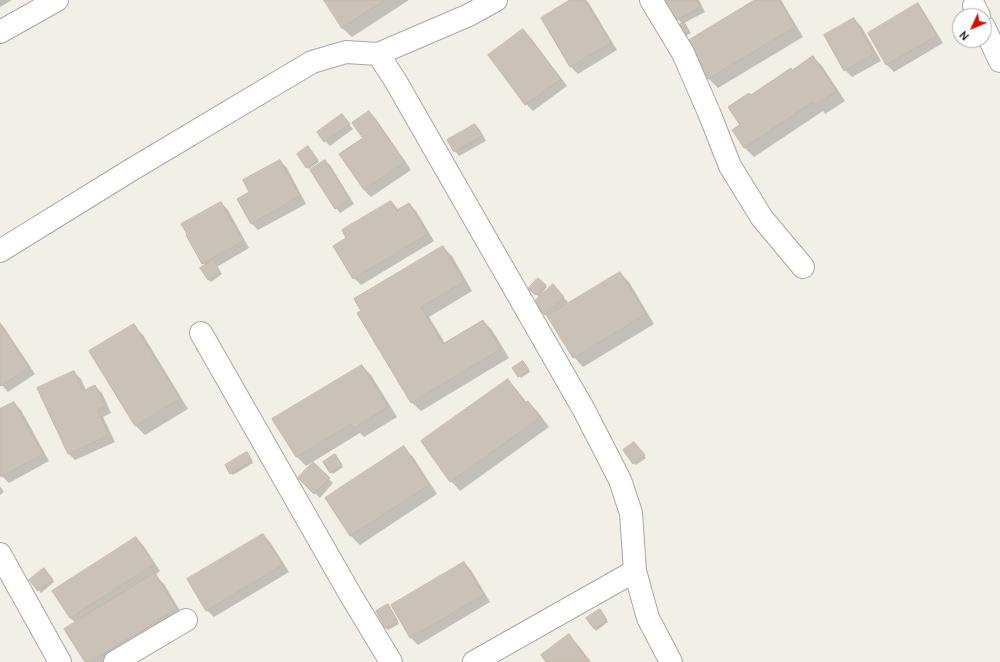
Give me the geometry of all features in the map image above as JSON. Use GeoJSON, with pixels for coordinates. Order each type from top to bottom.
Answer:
{"type":"FeatureCollection","features":[{"type":"Feature","properties":{"kind":"street"},"geometry":{"type":"LineString","coordinates":[[0,32],[56,0]]}},
{"type":"Feature","properties":{"kind":"street"},"geometry":{"type":"LineString","coordinates":[[0,251],[131,170],[312,62],[346,52],[378,54],[469,15],[496,0]]}},
{"type":"Feature","properties":{"kind":"street"},"geometry":{"type":"LineString","coordinates":[[651,0],[683,53],[730,166],[762,218],[803,267]]}},
{"type":"Feature","properties":{"kind":"street"},"geometry":{"type":"LineString","coordinates":[[992,44],[1000,61]]}},
{"type":"Feature","properties":{"kind":"street"},"geometry":{"type":"LineString","coordinates":[[378,54],[395,80],[584,410],[620,480],[631,513],[635,570],[648,618],[671,662]]}},
{"type":"Feature","properties":{"kind":"street"},"geometry":{"type":"LineString","coordinates":[[201,333],[350,594],[391,662]]}},
{"type":"Feature","properties":{"kind":"street"},"geometry":{"type":"LineString","coordinates":[[0,554],[60,662]]}},
{"type":"Feature","properties":{"kind":"street"},"geometry":{"type":"LineString","coordinates":[[474,662],[635,570]]}},
{"type":"Feature","properties":{"kind":"street"},"geometry":{"type":"LineString","coordinates":[[115,662],[186,620]]}},
{"type":"Feature","properties":{"kind":"building"},"geometry":{"type":"Polygon","coordinates":[[[324,0],[385,0],[342,28],[324,0]]]}},
{"type":"Feature","properties":{"kind":"building"},"geometry":{"type":"Polygon","coordinates":[[[570,0],[585,0],[611,43],[570,67],[541,18],[570,0]]]}},
{"type":"Feature","properties":{"kind":"building"},"geometry":{"type":"Polygon","coordinates":[[[666,0],[697,0],[701,7],[677,20],[666,0]]]}},
{"type":"Feature","properties":{"kind":"building"},"geometry":{"type":"Polygon","coordinates":[[[755,0],[779,0],[795,27],[708,79],[686,42],[755,0]]]}},
{"type":"Feature","properties":{"kind":"building"},"geometry":{"type":"Polygon","coordinates":[[[918,3],[937,36],[886,65],[868,33],[918,3]]]}},
{"type":"Feature","properties":{"kind":"building"},"geometry":{"type":"Polygon","coordinates":[[[854,18],[874,54],[844,71],[824,35],[854,18]]]}},
{"type":"Feature","properties":{"kind":"building"},"geometry":{"type":"Polygon","coordinates":[[[684,22],[689,31],[678,38],[673,29],[684,22]]]}},
{"type":"Feature","properties":{"kind":"building"},"geometry":{"type":"Polygon","coordinates":[[[523,29],[561,79],[525,105],[488,55],[523,29]]]}},
{"type":"Feature","properties":{"kind":"building"},"geometry":{"type":"Polygon","coordinates":[[[813,56],[837,91],[815,105],[813,102],[744,148],[732,130],[740,125],[728,107],[749,93],[751,95],[791,68],[792,70],[813,56]]]}},
{"type":"Feature","properties":{"kind":"building"},"geometry":{"type":"Polygon","coordinates":[[[369,111],[405,162],[364,190],[339,154],[363,138],[352,123],[369,111]]]}},
{"type":"Feature","properties":{"kind":"building"},"geometry":{"type":"Polygon","coordinates":[[[342,114],[350,124],[324,142],[317,132],[342,114]]]}},
{"type":"Feature","properties":{"kind":"building"},"geometry":{"type":"Polygon","coordinates":[[[475,124],[482,136],[454,152],[447,140],[475,124]]]}},
{"type":"Feature","properties":{"kind":"building"},"geometry":{"type":"Polygon","coordinates":[[[308,146],[318,160],[306,168],[297,154],[308,146]]]}},
{"type":"Feature","properties":{"kind":"building"},"geometry":{"type":"Polygon","coordinates":[[[280,160],[300,196],[251,224],[237,199],[249,192],[243,180],[280,160]]]}},
{"type":"Feature","properties":{"kind":"building"},"geometry":{"type":"Polygon","coordinates":[[[325,160],[350,199],[335,209],[310,170],[325,160]]]}},
{"type":"Feature","properties":{"kind":"building"},"geometry":{"type":"Polygon","coordinates":[[[391,201],[397,210],[409,203],[428,234],[353,279],[333,246],[346,238],[342,230],[391,201]]]}},
{"type":"Feature","properties":{"kind":"building"},"geometry":{"type":"Polygon","coordinates":[[[221,202],[243,241],[202,264],[181,224],[221,202]]]}},
{"type":"Feature","properties":{"kind":"building"},"geometry":{"type":"Polygon","coordinates":[[[443,246],[464,282],[421,307],[443,344],[483,320],[501,349],[411,403],[357,313],[361,311],[354,299],[443,246]]]}},
{"type":"Feature","properties":{"kind":"building"},"geometry":{"type":"Polygon","coordinates":[[[213,260],[220,272],[208,280],[200,268],[213,260]]]}},
{"type":"Feature","properties":{"kind":"building"},"geometry":{"type":"Polygon","coordinates":[[[620,272],[646,314],[573,358],[547,316],[620,272]]]}},
{"type":"Feature","properties":{"kind":"building"},"geometry":{"type":"Polygon","coordinates":[[[538,278],[546,285],[536,295],[528,289],[538,278]]]}},
{"type":"Feature","properties":{"kind":"building"},"geometry":{"type":"Polygon","coordinates":[[[553,284],[564,297],[545,315],[533,303],[553,284]]]}},
{"type":"Feature","properties":{"kind":"building"},"geometry":{"type":"Polygon","coordinates":[[[0,323],[29,367],[1,386],[0,385],[0,323]]]}},
{"type":"Feature","properties":{"kind":"building"},"geometry":{"type":"Polygon","coordinates":[[[134,324],[180,399],[135,426],[89,351],[134,324]]]}},
{"type":"Feature","properties":{"kind":"building"},"geometry":{"type":"Polygon","coordinates":[[[523,361],[529,370],[518,377],[512,368],[523,361]]]}},
{"type":"Feature","properties":{"kind":"building"},"geometry":{"type":"Polygon","coordinates":[[[362,365],[388,407],[354,428],[351,424],[296,457],[272,419],[362,365]]]}},
{"type":"Feature","properties":{"kind":"building"},"geometry":{"type":"Polygon","coordinates":[[[74,371],[83,391],[95,385],[105,406],[97,410],[109,435],[68,454],[37,388],[74,371]]]}},
{"type":"Feature","properties":{"kind":"building"},"geometry":{"type":"Polygon","coordinates":[[[508,379],[525,403],[528,401],[540,418],[450,482],[421,441],[508,379]]]}},
{"type":"Feature","properties":{"kind":"building"},"geometry":{"type":"Polygon","coordinates":[[[14,402],[43,454],[1,477],[0,409],[14,402]]]}},
{"type":"Feature","properties":{"kind":"building"},"geometry":{"type":"Polygon","coordinates":[[[634,442],[645,455],[633,464],[623,450],[634,442]]]}},
{"type":"Feature","properties":{"kind":"building"},"geometry":{"type":"Polygon","coordinates":[[[404,446],[429,485],[350,536],[325,498],[404,446]]]}},
{"type":"Feature","properties":{"kind":"building"},"geometry":{"type":"Polygon","coordinates":[[[247,452],[252,461],[230,474],[225,465],[247,452]]]}},
{"type":"Feature","properties":{"kind":"building"},"geometry":{"type":"Polygon","coordinates":[[[335,454],[342,465],[330,473],[323,462],[335,454]]]}},
{"type":"Feature","properties":{"kind":"building"},"geometry":{"type":"Polygon","coordinates":[[[313,462],[330,478],[314,494],[298,478],[313,462]]]}},
{"type":"Feature","properties":{"kind":"building"},"geometry":{"type":"Polygon","coordinates":[[[263,534],[283,565],[206,611],[187,579],[263,534]]]}},
{"type":"Feature","properties":{"kind":"building"},"geometry":{"type":"Polygon","coordinates":[[[136,537],[154,564],[70,618],[52,591],[136,537]]]}},
{"type":"Feature","properties":{"kind":"building"},"geometry":{"type":"Polygon","coordinates":[[[464,562],[484,595],[410,638],[391,605],[464,562]]]}},
{"type":"Feature","properties":{"kind":"building"},"geometry":{"type":"Polygon","coordinates":[[[44,568],[53,580],[38,591],[29,580],[44,568]]]}},
{"type":"Feature","properties":{"kind":"building"},"geometry":{"type":"Polygon","coordinates":[[[155,573],[177,609],[90,662],[85,662],[64,629],[155,573]]]}},
{"type":"Feature","properties":{"kind":"building"},"geometry":{"type":"Polygon","coordinates":[[[388,604],[398,622],[385,628],[376,611],[388,604]]]}},
{"type":"Feature","properties":{"kind":"building"},"geometry":{"type":"Polygon","coordinates":[[[600,609],[607,620],[594,629],[586,618],[600,609]]]}},
{"type":"Feature","properties":{"kind":"building"},"geometry":{"type":"Polygon","coordinates":[[[569,634],[589,662],[546,662],[541,655],[569,634]]]}}]}
